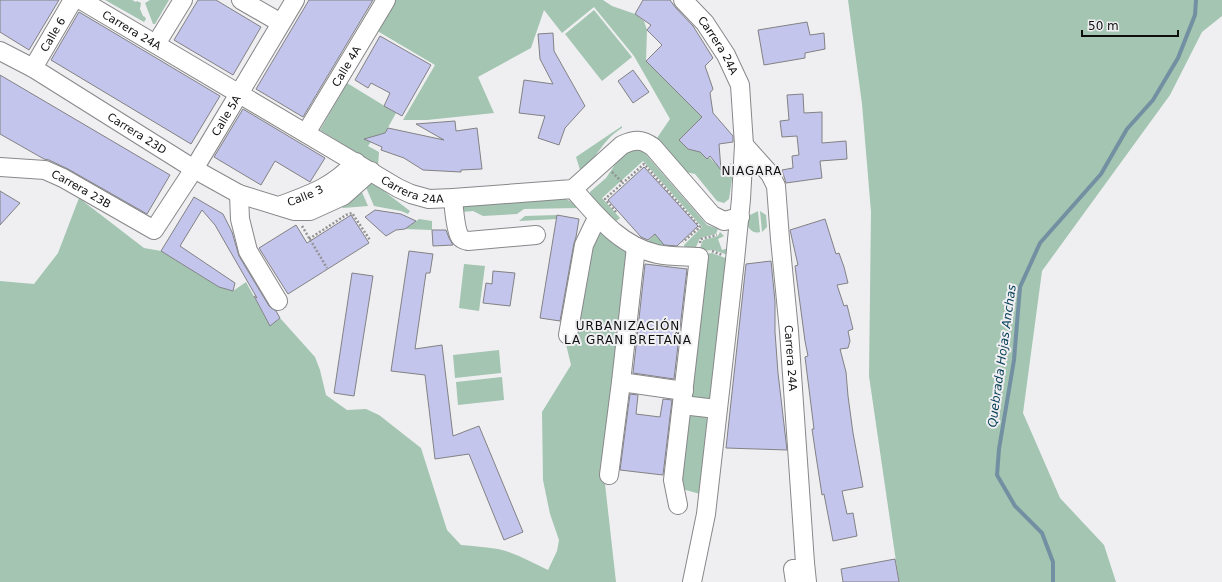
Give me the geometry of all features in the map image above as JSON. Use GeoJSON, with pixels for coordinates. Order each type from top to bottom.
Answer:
{"type":"FeatureCollection","features":[{"type":"Feature","properties":{"kind":"street","name":"Calle 6"},"geometry":{"type":"LineString","coordinates":[[33,68],[73,0]]}},
{"type":"Feature","properties":{"kind":"street","name":"Carrera 24A"},"geometry":{"type":"LineString","coordinates":[[81,0],[398,188],[411,194],[429,199],[573,189]]}},
{"type":"Feature","properties":{"kind":"street"},"geometry":{"type":"LineString","coordinates":[[156,44],[182,0]]}},
{"type":"Feature","properties":{"kind":"street"},"geometry":{"type":"LineString","coordinates":[[241,0],[281,23]]}},
{"type":"Feature","properties":{"kind":"street","name":"Calle 5A"},"geometry":{"type":"LineString","coordinates":[[156,229],[194,169],[295,0]]}},
{"type":"Feature","properties":{"kind":"street","name":"Calle 4A"},"geometry":{"type":"LineString","coordinates":[[306,133],[386,0]]}},
{"type":"Feature","properties":{"kind":"street","name":"Carrera 24A"},"geometry":{"type":"LineString","coordinates":[[683,0],[705,23],[726,55],[740,85],[744,145],[732,219],[735,260],[706,514],[692,582]]}},
{"type":"Feature","properties":{"kind":"street","name":"Carrera 23D"},"geometry":{"type":"LineString","coordinates":[[0,51],[33,68],[194,169],[239,194],[287,209]]}},
{"type":"Feature","properties":{"kind":"street"},"geometry":{"type":"LineString","coordinates":[[678,505],[673,480],[699,257],[655,254],[636,247],[621,239],[600,219],[573,189],[622,145],[632,140],[646,142],[712,215],[732,219]]}},
{"type":"Feature","properties":{"kind":"street","name":"Carrera 24A"},"geometry":{"type":"LineString","coordinates":[[744,145],[770,174],[776,186],[789,331],[807,582]]}},
{"type":"Feature","properties":{"kind":"street","name":"Calle 3"},"geometry":{"type":"LineString","coordinates":[[287,209],[331,184],[346,173],[356,162]]}},
{"type":"Feature","properties":{"kind":"street","name":"Carrera 23B"},"geometry":{"type":"LineString","coordinates":[[0,167],[45,170],[63,178],[152,230],[156,229]]}},
{"type":"Feature","properties":{"kind":"street","name":"Calle 3"},"geometry":{"type":"LineString","coordinates":[[287,209],[310,211],[343,196],[371,171]]}},
{"type":"Feature","properties":{"kind":"street"},"geometry":{"type":"LineString","coordinates":[[239,194],[240,219],[248,251],[278,301]]}},
{"type":"Feature","properties":{"kind":"street"},"geometry":{"type":"LineString","coordinates":[[453,198],[459,236],[463,240],[468,241],[536,235]]}},
{"type":"Feature","properties":{"kind":"street"},"geometry":{"type":"LineString","coordinates":[[568,335],[584,245],[594,224],[600,219]]}},
{"type":"Feature","properties":{"kind":"street"},"geometry":{"type":"LineString","coordinates":[[609,475],[636,247]]}},
{"type":"Feature","properties":{"kind":"street"},"geometry":{"type":"LineString","coordinates":[[621,382],[683,398],[717,410]]}},
{"type":"Feature","properties":{"kind":"street"},"geometry":{"type":"LineString","coordinates":[[795,582],[793,569],[800,569],[805,564]]}},
{"type":"Feature","properties":{"kind":"path"},"geometry":{"type":"LineString","coordinates":[[620,216],[605,199],[644,164],[700,227],[668,256]]}},
{"type":"Feature","properties":{"kind":"path"},"geometry":{"type":"LineString","coordinates":[[287,209],[309,239],[327,268]]}},
{"type":"Feature","properties":{"kind":"path"},"geometry":{"type":"LineString","coordinates":[[309,239],[346,215],[352,213],[370,240]]}},
{"type":"Feature","properties":{"kind":"path"},"geometry":{"type":"LineString","coordinates":[[699,257],[698,247],[702,239],[717,235],[732,219]]}},
{"type":"Feature","properties":{"kind":"path"},"geometry":{"type":"LineString","coordinates":[[699,257],[704,252],[713,251],[735,260]]}},
{"type":"Feature","properties":{"kind":"green space"},"geometry":{"type":"Polygon","coordinates":[[[105,0],[137,1],[141,3],[140,9],[146,19],[144,22],[105,0]]]}},
{"type":"Feature","properties":{"kind":"green space"},"geometry":{"type":"Polygon","coordinates":[[[150,0],[169,0],[155,24],[153,24],[145,3],[150,0]]]}},
{"type":"Feature","properties":{"kind":"green space"},"geometry":{"type":"Polygon","coordinates":[[[392,0],[603,0],[612,6],[635,14],[644,21],[647,30],[646,61],[702,117],[688,149],[700,152],[707,159],[709,157],[722,170],[731,163],[733,172],[729,199],[724,203],[717,201],[695,174],[686,172],[657,138],[670,119],[634,56],[594,7],[562,33],[544,10],[531,48],[478,77],[494,113],[427,120],[403,120],[435,65],[374,29],[392,0]]]}},
{"type":"Feature","properties":{"kind":"green space"},"geometry":{"type":"Polygon","coordinates":[[[848,0],[1222,0],[1222,16],[1202,32],[1170,95],[1042,271],[1023,413],[1060,498],[1104,545],[1116,582],[899,582],[869,376],[871,212],[862,104],[848,0]]]}},
{"type":"Feature","properties":{"kind":"green space"},"geometry":{"type":"Polygon","coordinates":[[[594,10],[632,57],[602,81],[565,34],[594,10]]]}},
{"type":"Feature","properties":{"kind":"green space"},"geometry":{"type":"Polygon","coordinates":[[[347,83],[396,113],[385,133],[375,136],[368,146],[379,152],[378,166],[320,130],[347,83]]]}},
{"type":"Feature","properties":{"kind":"green space"},"geometry":{"type":"Polygon","coordinates":[[[622,126],[622,128],[609,138],[581,173],[576,157],[622,126]]]}},
{"type":"Feature","properties":{"kind":"green space"},"geometry":{"type":"Polygon","coordinates":[[[635,145],[643,151],[707,225],[718,229],[716,234],[700,238],[696,247],[686,251],[684,245],[702,227],[643,161],[602,198],[620,218],[614,223],[591,200],[590,192],[606,178],[624,151],[635,145]]]}},
{"type":"Feature","properties":{"kind":"green space"},"geometry":{"type":"Polygon","coordinates":[[[370,183],[380,188],[410,211],[408,214],[401,211],[374,206],[365,185],[370,183]]]}},
{"type":"Feature","properties":{"kind":"green space"},"geometry":{"type":"Polygon","coordinates":[[[361,190],[368,206],[343,208],[339,203],[361,190]]]}},
{"type":"Feature","properties":{"kind":"green space"},"geometry":{"type":"Polygon","coordinates":[[[79,198],[144,248],[161,251],[219,287],[233,291],[246,282],[270,326],[280,318],[315,357],[326,395],[347,410],[366,409],[379,415],[421,448],[447,530],[461,545],[505,551],[548,570],[557,551],[559,540],[550,514],[543,480],[542,412],[571,365],[565,340],[595,230],[599,228],[628,251],[604,475],[616,582],[0,582],[0,281],[34,284],[58,253],[79,198]]]}},
{"type":"Feature","properties":{"kind":"green space"},"geometry":{"type":"Polygon","coordinates":[[[564,198],[580,208],[524,209],[517,214],[483,216],[473,211],[462,212],[462,205],[564,198]]]}},
{"type":"Feature","properties":{"kind":"green space"},"geometry":{"type":"Polygon","coordinates":[[[758,211],[760,232],[754,232],[750,230],[747,224],[750,215],[758,211]]]}},
{"type":"Feature","properties":{"kind":"green space"},"geometry":{"type":"Polygon","coordinates":[[[760,211],[766,215],[767,227],[762,232],[760,211]]]}},
{"type":"Feature","properties":{"kind":"green space"},"geometry":{"type":"Polygon","coordinates":[[[557,215],[557,219],[519,221],[525,216],[557,215]]]}},
{"type":"Feature","properties":{"kind":"green space"},"geometry":{"type":"Polygon","coordinates":[[[419,219],[432,221],[432,230],[405,229],[419,219]]]}},
{"type":"Feature","properties":{"kind":"green space"},"geometry":{"type":"Polygon","coordinates":[[[720,232],[724,236],[718,239],[722,250],[729,248],[728,255],[713,250],[702,251],[700,248],[703,240],[718,236],[720,232]]]}},
{"type":"Feature","properties":{"kind":"green space"},"geometry":{"type":"Polygon","coordinates":[[[655,234],[670,251],[646,243],[655,234]]]}},
{"type":"Feature","properties":{"kind":"green space"},"geometry":{"type":"Polygon","coordinates":[[[712,253],[728,259],[712,399],[705,403],[689,396],[704,254],[712,253]]]}},
{"type":"Feature","properties":{"kind":"green space"},"geometry":{"type":"Polygon","coordinates":[[[464,264],[485,266],[479,311],[459,308],[464,264]]]}},
{"type":"Feature","properties":{"kind":"green space"},"geometry":{"type":"Polygon","coordinates":[[[499,350],[501,373],[455,378],[453,355],[499,350]]]}},
{"type":"Feature","properties":{"kind":"green space"},"geometry":{"type":"Polygon","coordinates":[[[502,377],[504,400],[458,405],[456,382],[502,377]]]}},
{"type":"Feature","properties":{"kind":"green space"},"geometry":{"type":"Polygon","coordinates":[[[687,411],[702,413],[709,421],[700,494],[682,489],[678,478],[687,411]]]}},
{"type":"Feature","properties":{"kind":"building"},"geometry":{"type":"Polygon","coordinates":[[[0,0],[59,0],[29,50],[0,32],[0,0]]]}},
{"type":"Feature","properties":{"kind":"building"},"geometry":{"type":"Polygon","coordinates":[[[198,0],[216,0],[261,27],[233,75],[174,40],[198,0]]]}},
{"type":"Feature","properties":{"kind":"building"},"geometry":{"type":"Polygon","coordinates":[[[309,0],[373,0],[303,117],[256,89],[309,0]]]}},
{"type":"Feature","properties":{"kind":"building"},"geometry":{"type":"Polygon","coordinates":[[[643,0],[670,0],[693,26],[713,58],[705,66],[713,89],[710,93],[713,113],[733,136],[733,142],[719,144],[721,170],[710,156],[707,159],[700,152],[688,149],[679,140],[702,117],[646,61],[662,45],[647,30],[651,25],[635,14],[643,0]]]}},
{"type":"Feature","properties":{"kind":"building"},"geometry":{"type":"Polygon","coordinates":[[[79,12],[220,96],[191,144],[51,60],[79,12]]]}},
{"type":"Feature","properties":{"kind":"building"},"geometry":{"type":"Polygon","coordinates":[[[807,22],[810,35],[824,33],[825,49],[805,53],[805,58],[764,65],[758,30],[807,22]]]}},
{"type":"Feature","properties":{"kind":"building"},"geometry":{"type":"Polygon","coordinates":[[[553,33],[554,51],[585,106],[565,128],[559,145],[538,138],[545,116],[519,113],[524,80],[553,84],[540,59],[538,34],[553,33]]]}},
{"type":"Feature","properties":{"kind":"building"},"geometry":{"type":"Polygon","coordinates":[[[380,36],[431,65],[402,116],[384,106],[390,93],[371,83],[368,88],[355,80],[380,36]]]}},
{"type":"Feature","properties":{"kind":"building"},"geometry":{"type":"Polygon","coordinates":[[[633,70],[649,92],[633,103],[618,81],[633,70]]]}},
{"type":"Feature","properties":{"kind":"building"},"geometry":{"type":"Polygon","coordinates":[[[0,75],[170,175],[147,214],[68,169],[44,159],[0,134],[0,75]]]}},
{"type":"Feature","properties":{"kind":"building"},"geometry":{"type":"Polygon","coordinates":[[[803,94],[804,113],[822,112],[822,143],[846,141],[847,159],[820,161],[822,178],[786,183],[782,170],[793,168],[792,156],[799,155],[797,136],[782,137],[780,121],[789,120],[787,95],[803,94]]]}},
{"type":"Feature","properties":{"kind":"building"},"geometry":{"type":"Polygon","coordinates":[[[243,109],[325,158],[310,182],[275,161],[261,185],[214,157],[243,109]]]}},
{"type":"Feature","properties":{"kind":"building"},"geometry":{"type":"Polygon","coordinates":[[[455,121],[456,131],[477,128],[482,169],[461,170],[461,172],[423,170],[404,158],[381,150],[382,147],[364,139],[385,133],[388,128],[444,140],[416,124],[455,121]]]}},
{"type":"Feature","properties":{"kind":"building"},"geometry":{"type":"Polygon","coordinates":[[[644,167],[698,226],[677,246],[664,245],[655,234],[648,240],[641,237],[608,200],[644,167]]]}},
{"type":"Feature","properties":{"kind":"building"},"geometry":{"type":"Polygon","coordinates":[[[0,191],[20,203],[0,225],[0,191]]]}},
{"type":"Feature","properties":{"kind":"building"},"geometry":{"type":"Polygon","coordinates":[[[194,197],[223,214],[232,232],[239,256],[269,306],[276,311],[280,318],[270,326],[254,296],[257,298],[215,225],[202,210],[180,246],[235,283],[233,291],[219,287],[161,251],[194,197]]]}},
{"type":"Feature","properties":{"kind":"building"},"geometry":{"type":"Polygon","coordinates":[[[375,210],[401,214],[416,221],[405,229],[396,230],[386,236],[365,217],[375,210]]]}},
{"type":"Feature","properties":{"kind":"building"},"geometry":{"type":"Polygon","coordinates":[[[351,215],[369,243],[288,294],[259,248],[296,225],[307,243],[351,215]]]}},
{"type":"Feature","properties":{"kind":"building"},"geometry":{"type":"Polygon","coordinates":[[[557,215],[579,219],[560,321],[540,318],[557,215]]]}},
{"type":"Feature","properties":{"kind":"building"},"geometry":{"type":"Polygon","coordinates":[[[825,219],[836,254],[839,253],[848,283],[837,285],[844,306],[847,305],[853,329],[848,331],[850,341],[848,348],[840,349],[846,372],[853,433],[863,487],[842,491],[847,514],[853,513],[857,536],[833,541],[824,494],[822,495],[812,429],[814,429],[805,357],[808,356],[795,266],[798,265],[790,230],[825,219]]]}},
{"type":"Feature","properties":{"kind":"building"},"geometry":{"type":"Polygon","coordinates":[[[432,230],[446,230],[453,245],[433,246],[432,230]]]}},
{"type":"Feature","properties":{"kind":"building"},"geometry":{"type":"Polygon","coordinates":[[[409,251],[433,254],[430,273],[426,273],[415,349],[442,345],[453,436],[479,426],[523,532],[504,540],[469,454],[435,459],[425,375],[391,371],[409,251]]]}},
{"type":"Feature","properties":{"kind":"building"},"geometry":{"type":"Polygon","coordinates":[[[771,261],[775,301],[775,332],[778,373],[787,450],[726,448],[746,264],[771,261]]]}},
{"type":"Feature","properties":{"kind":"building"},"geometry":{"type":"Polygon","coordinates":[[[645,264],[687,269],[674,379],[633,373],[645,264]]]}},
{"type":"Feature","properties":{"kind":"building"},"geometry":{"type":"Polygon","coordinates":[[[493,271],[515,273],[510,306],[483,303],[486,283],[492,284],[493,271]]]}},
{"type":"Feature","properties":{"kind":"building"},"geometry":{"type":"Polygon","coordinates":[[[352,273],[373,276],[354,396],[334,393],[352,273]]]}},
{"type":"Feature","properties":{"kind":"building"},"geometry":{"type":"Polygon","coordinates":[[[630,394],[638,395],[636,414],[660,417],[663,399],[672,400],[663,475],[620,470],[630,394]]]}},
{"type":"Feature","properties":{"kind":"building"},"geometry":{"type":"Polygon","coordinates":[[[895,559],[899,582],[843,582],[841,569],[895,559]]]}},
{"type":"Feature","properties":{"kind":"waterway","name":"Quebrada Hojas Anchas"},"geometry":{"type":"LineString","coordinates":[[1053,582],[1053,562],[1042,533],[1015,506],[997,475],[999,449],[1014,360],[1020,287],[1040,243],[1101,174],[1127,129],[1153,100],[1178,58],[1195,15],[1196,0]]}},
{"type":"Feature","properties":{"kind":"district","name":"NIAGARA"},"geometry":{"type":"Point","coordinates":[752,171]}},
{"type":"Feature","properties":{"kind":"district","name":"URBANIZACIÓN LA GRAN BRETAÑA"},"geometry":{"type":"Point","coordinates":[628,333]}}]}
